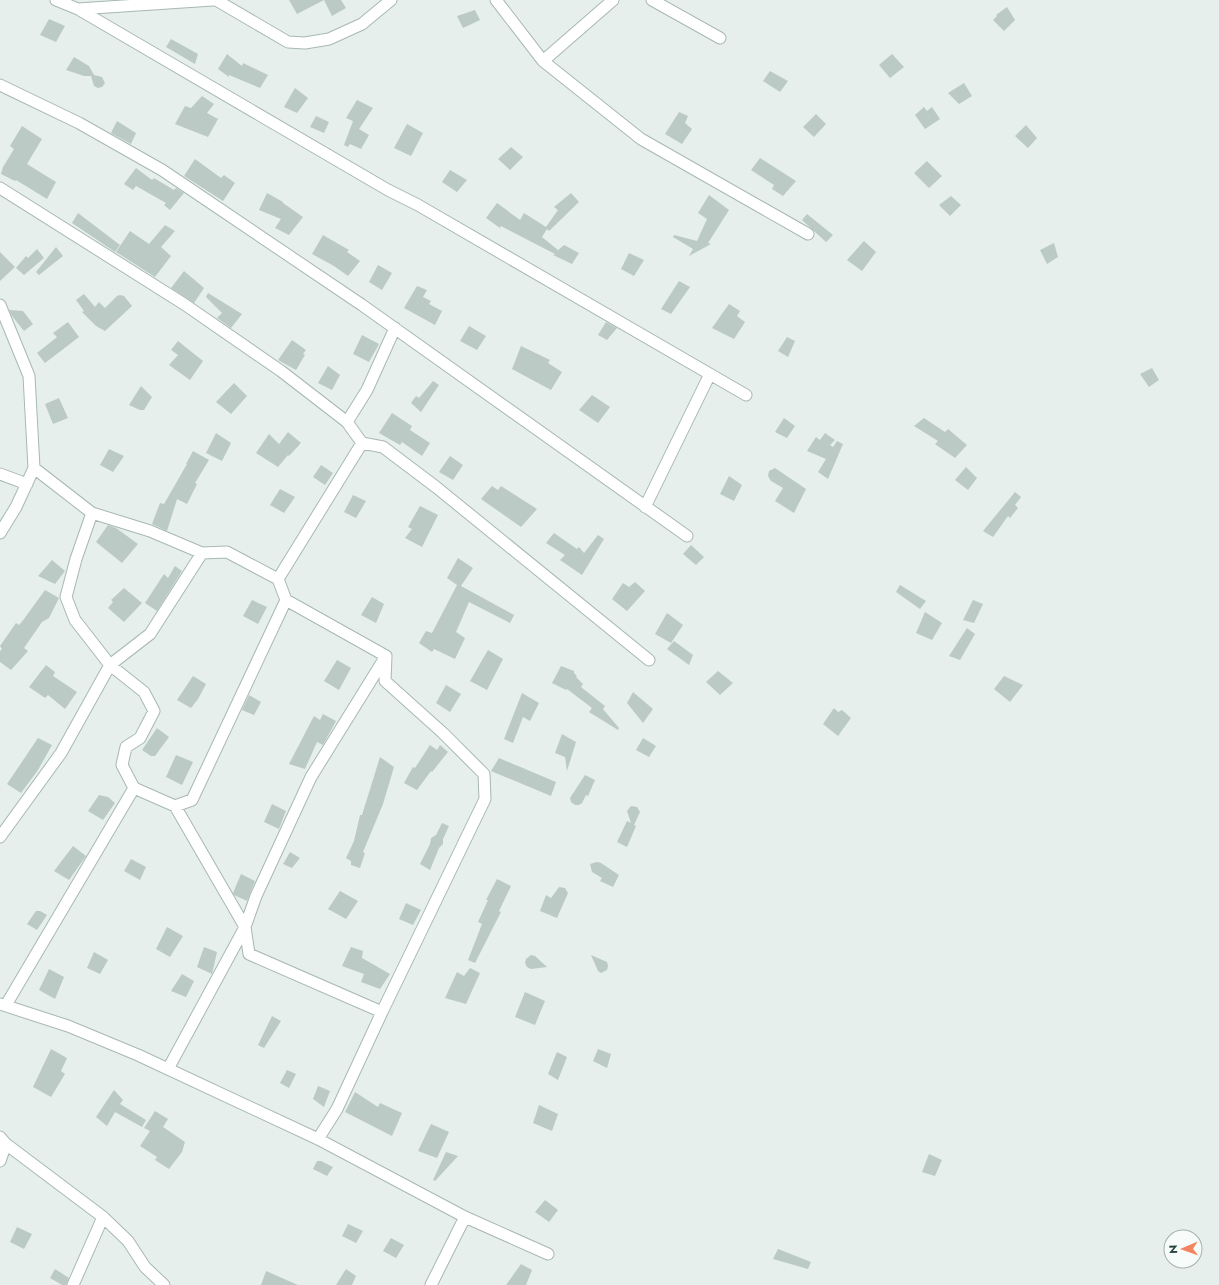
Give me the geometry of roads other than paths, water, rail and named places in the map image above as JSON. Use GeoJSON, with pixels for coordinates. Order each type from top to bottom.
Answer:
{"type":"FeatureCollection","features":[{"type":"Feature","properties":{"kind":"street"},"geometry":{"type":"LineString","coordinates":[[56,0],[78,9],[388,190],[418,205],[746,395]]}},
{"type":"Feature","properties":{"kind":"street"},"geometry":{"type":"LineString","coordinates":[[78,9],[214,0],[288,42],[305,43],[329,39],[362,24],[391,0]]}},
{"type":"Feature","properties":{"kind":"street"},"geometry":{"type":"LineString","coordinates":[[496,0],[543,61],[641,139],[808,234]]}},
{"type":"Feature","properties":{"kind":"street"},"geometry":{"type":"LineString","coordinates":[[543,61],[613,0]]}},
{"type":"Feature","properties":{"kind":"street"},"geometry":{"type":"LineString","coordinates":[[652,0],[720,38]]}},
{"type":"Feature","properties":{"kind":"street"},"geometry":{"type":"LineString","coordinates":[[0,84],[79,123],[162,170],[395,328],[687,536]]}},
{"type":"Feature","properties":{"kind":"street"},"geometry":{"type":"LineString","coordinates":[[0,188],[184,304],[281,371],[347,422],[362,443],[383,447],[425,478],[512,547],[649,660]]}},
{"type":"Feature","properties":{"kind":"street"},"geometry":{"type":"LineString","coordinates":[[0,305],[29,376],[34,468],[16,507],[0,533]]}},
{"type":"Feature","properties":{"kind":"street"},"geometry":{"type":"LineString","coordinates":[[347,422],[367,390],[395,328]]}},
{"type":"Feature","properties":{"kind":"street"},"geometry":{"type":"LineString","coordinates":[[645,507],[710,374]]}},
{"type":"Feature","properties":{"kind":"street"},"geometry":{"type":"LineString","coordinates":[[278,579],[362,443]]}},
{"type":"Feature","properties":{"kind":"street"},"geometry":{"type":"LineString","coordinates":[[34,468],[92,513],[150,532],[202,552],[227,552],[278,579],[286,600],[386,656]]}},
{"type":"Feature","properties":{"kind":"street"},"geometry":{"type":"LineString","coordinates":[[0,474],[27,484]]}},
{"type":"Feature","properties":{"kind":"street"},"geometry":{"type":"LineString","coordinates":[[92,513],[76,559],[66,598],[75,620],[110,665],[144,692],[154,711],[140,738],[126,747],[122,765],[134,788],[175,806],[245,927],[249,954],[382,1012]]}},
{"type":"Feature","properties":{"kind":"street"},"geometry":{"type":"LineString","coordinates":[[0,837],[61,753],[110,665],[150,634],[202,552]]}},
{"type":"Feature","properties":{"kind":"street"},"geometry":{"type":"LineString","coordinates":[[175,806],[192,800],[286,600]]}},
{"type":"Feature","properties":{"kind":"street"},"geometry":{"type":"LineString","coordinates":[[168,1069],[245,927],[256,896],[311,776],[386,656]]}},
{"type":"Feature","properties":{"kind":"street"},"geometry":{"type":"LineString","coordinates":[[318,1139],[337,1109],[485,799],[484,774],[443,733],[385,681],[386,656]]}},
{"type":"Feature","properties":{"kind":"street"},"geometry":{"type":"LineString","coordinates":[[134,788],[3,1005],[68,1026],[138,1055],[318,1139],[465,1217],[548,1254]]}},
{"type":"Feature","properties":{"kind":"street"},"geometry":{"type":"LineString","coordinates":[[0,1161],[3,1141],[103,1217],[128,1242],[145,1267],[164,1285]]}},
{"type":"Feature","properties":{"kind":"street"},"geometry":{"type":"LineString","coordinates":[[73,1285],[103,1217]]}},
{"type":"Feature","properties":{"kind":"street"},"geometry":{"type":"LineString","coordinates":[[431,1285],[465,1217]]}}]}
